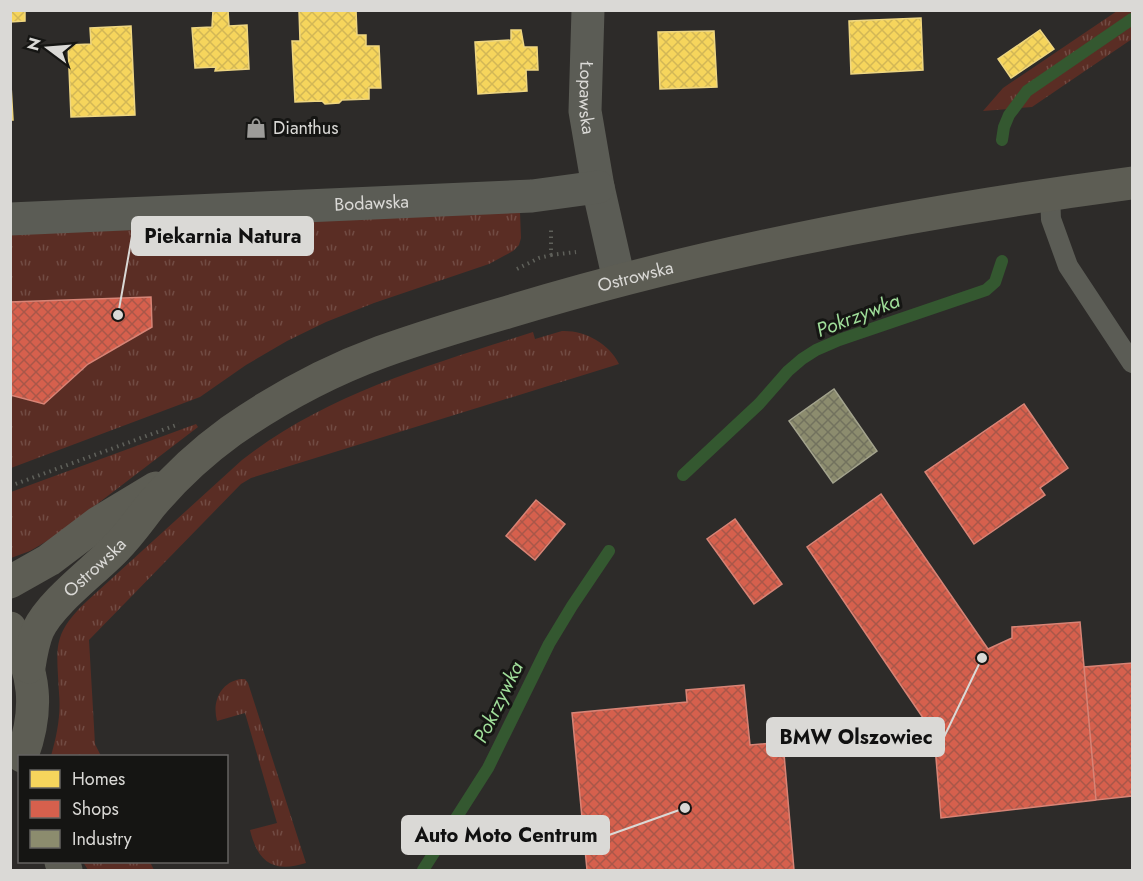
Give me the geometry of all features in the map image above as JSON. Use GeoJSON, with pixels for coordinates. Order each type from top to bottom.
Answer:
{"type":"FeatureCollection","features":[{"type":"Feature","properties":{"kind":"street","name":"Łopawska"},"geometry":{"type":"LineString","coordinates":[[588,10],[585,111],[598,187]]}},
{"type":"Feature","properties":{"kind":"street","name":"Ostrowska"},"geometry":{"type":"LineString","coordinates":[[29,667],[31,650],[46,616],[121,543],[177,478],[232,430],[291,394],[379,352],[619,280],[733,252],[937,212],[1132,183]]}},
{"type":"Feature","properties":{"kind":"street","name":"Bodawska"},"geometry":{"type":"LineString","coordinates":[[10,219],[532,196],[598,187]]}},
{"type":"Feature","properties":{"kind":"street"},"geometry":{"type":"LineString","coordinates":[[598,187],[619,280]]}},
{"type":"Feature","properties":{"kind":"street","name":"Ostrowska"},"geometry":{"type":"LineString","coordinates":[[10,582],[49,560],[98,523],[156,487],[177,478]]}},
{"type":"Feature","properties":{"kind":"street"},"geometry":{"type":"LineString","coordinates":[[10,628],[21,645],[29,667],[33,690],[33,713],[25,752]]}},
{"type":"Feature","properties":{"kind":"street"},"geometry":{"type":"LineString","coordinates":[[10,777],[18,764]]}},
{"type":"Feature","properties":{"kind":"lane"},"geometry":{"type":"LineString","coordinates":[[1050,194],[1051,219],[1068,266],[1132,363]]}},
{"type":"Feature","properties":{"kind":"green space"},"geometry":{"type":"Polygon","coordinates":[[[1117,11],[1132,11],[1132,39],[1032,107],[983,111],[1003,88],[1117,11]]]}},
{"type":"Feature","properties":{"kind":"green space"},"geometry":{"type":"Polygon","coordinates":[[[520,212],[519,245],[513,251],[489,264],[374,303],[326,322],[246,365],[200,397],[11,468],[11,233],[520,212]]]}},
{"type":"Feature","properties":{"kind":"green space"},"geometry":{"type":"Polygon","coordinates":[[[562,331],[587,335],[609,350],[619,364],[251,478],[241,484],[89,640],[95,744],[100,755],[51,755],[57,733],[59,709],[57,653],[67,623],[87,601],[242,460],[309,416],[382,383],[533,332],[535,339],[562,331]]]}},
{"type":"Feature","properties":{"kind":"green space"},"geometry":{"type":"Polygon","coordinates":[[[196,424],[198,427],[54,537],[30,551],[11,558],[11,492],[196,424]]]}},
{"type":"Feature","properties":{"kind":"green space"},"geometry":{"type":"Polygon","coordinates":[[[245,679],[248,683],[306,863],[285,867],[276,866],[263,858],[253,841],[250,830],[277,823],[245,713],[217,721],[216,714],[219,694],[227,685],[245,679]]]}},
{"type":"Feature","properties":{"kind":"green space"},"geometry":{"type":"Polygon","coordinates":[[[84,863],[150,863],[154,870],[88,870],[84,863]]]}},
{"type":"Feature","properties":{"kind":"building: Homes"},"geometry":{"type":"Polygon","coordinates":[[[10,10],[25,10],[25,21],[10,22],[10,10]]]}},
{"type":"Feature","properties":{"kind":"building: Homes"},"geometry":{"type":"Polygon","coordinates":[[[213,10],[228,10],[229,26],[247,25],[249,69],[215,71],[216,67],[195,68],[192,28],[212,27],[213,10]]]}},
{"type":"Feature","properties":{"kind":"building: Homes"},"geometry":{"type":"Polygon","coordinates":[[[299,10],[356,10],[357,35],[366,35],[366,46],[379,46],[381,88],[369,88],[369,99],[342,100],[339,103],[325,104],[322,101],[295,102],[292,41],[300,41],[299,10]]]}},
{"type":"Feature","properties":{"kind":"building: Homes"},"geometry":{"type":"Polygon","coordinates":[[[921,18],[923,70],[851,74],[849,21],[921,18]]]}},
{"type":"Feature","properties":{"kind":"building: Homes"},"geometry":{"type":"Polygon","coordinates":[[[131,26],[135,115],[71,117],[68,45],[91,44],[90,28],[131,26]]]}},
{"type":"Feature","properties":{"kind":"building: Homes"},"geometry":{"type":"Polygon","coordinates":[[[511,30],[521,30],[524,47],[537,47],[538,70],[526,70],[527,91],[478,94],[475,42],[511,40],[511,30]]]}},
{"type":"Feature","properties":{"kind":"building: Homes"},"geometry":{"type":"Polygon","coordinates":[[[1040,30],[1054,49],[1011,78],[998,59],[1040,30]]]}},
{"type":"Feature","properties":{"kind":"building: Homes"},"geometry":{"type":"Polygon","coordinates":[[[714,31],[717,87],[660,89],[658,32],[714,31]]]}},
{"type":"Feature","properties":{"kind":"building: Homes"},"geometry":{"type":"Polygon","coordinates":[[[10,67],[13,120],[10,120],[10,67]]]}},
{"type":"Feature","properties":{"kind":"building: Shops"},"geometry":{"type":"Polygon","coordinates":[[[151,297],[152,327],[88,364],[44,404],[10,395],[10,302],[151,297]]]}},
{"type":"Feature","properties":{"kind":"building: Shops"},"geometry":{"type":"Polygon","coordinates":[[[1024,404],[1068,468],[1040,488],[1045,495],[974,544],[925,472],[1024,404]]]}},
{"type":"Feature","properties":{"kind":"building: Shops"},"geometry":{"type":"Polygon","coordinates":[[[881,494],[988,649],[1012,638],[1012,627],[1080,622],[1096,800],[941,818],[934,734],[807,547],[881,494]]]}},
{"type":"Feature","properties":{"kind":"building: Shops"},"geometry":{"type":"Polygon","coordinates":[[[536,500],[565,524],[535,560],[506,536],[536,500]]]}},
{"type":"Feature","properties":{"kind":"building: Shops"},"geometry":{"type":"Polygon","coordinates":[[[735,519],[782,584],[754,604],[707,539],[735,519]]]}},
{"type":"Feature","properties":{"kind":"building: Shops"},"geometry":{"type":"Polygon","coordinates":[[[1132,663],[1132,796],[1096,800],[1084,667],[1132,663]]]}},
{"type":"Feature","properties":{"kind":"building: Shops"},"geometry":{"type":"Polygon","coordinates":[[[744,685],[750,745],[783,742],[794,870],[587,870],[572,713],[687,702],[686,690],[744,685]]]}},
{"type":"Feature","properties":{"kind":"building: Industry"},"geometry":{"type":"Polygon","coordinates":[[[834,389],[877,451],[833,483],[789,421],[834,389]]]}},
{"type":"Feature","properties":{"kind":"waterway","name":"Pokrzywka"},"geometry":{"type":"LineString","coordinates":[[1002,140],[1009,115],[1027,91],[1132,19]]}},
{"type":"Feature","properties":{"kind":"waterway","name":"Pokrzywka"},"geometry":{"type":"LineString","coordinates":[[683,475],[759,404],[788,371],[802,359],[839,340],[986,290],[995,282],[1002,261]]}},
{"type":"Feature","properties":{"kind":"waterway","name":"Pokrzywka"},"geometry":{"type":"LineString","coordinates":[[423,870],[488,768],[549,644],[609,551]]}},
{"type":"Feature","properties":{"kind":"place","name":"Dianthus"},"geometry":{"type":"Point","coordinates":[256,128]}},
{"type":"Feature","properties":{"kind":"place","name":"Piekarnia Natura"},"geometry":{"type":"Point","coordinates":[118,315]}},
{"type":"Feature","properties":{"kind":"place","name":"BMW Olszowiec"},"geometry":{"type":"Point","coordinates":[982,658]}},
{"type":"Feature","properties":{"kind":"place","name":"Auto Moto Centrum"},"geometry":{"type":"Point","coordinates":[685,808]}}]}
